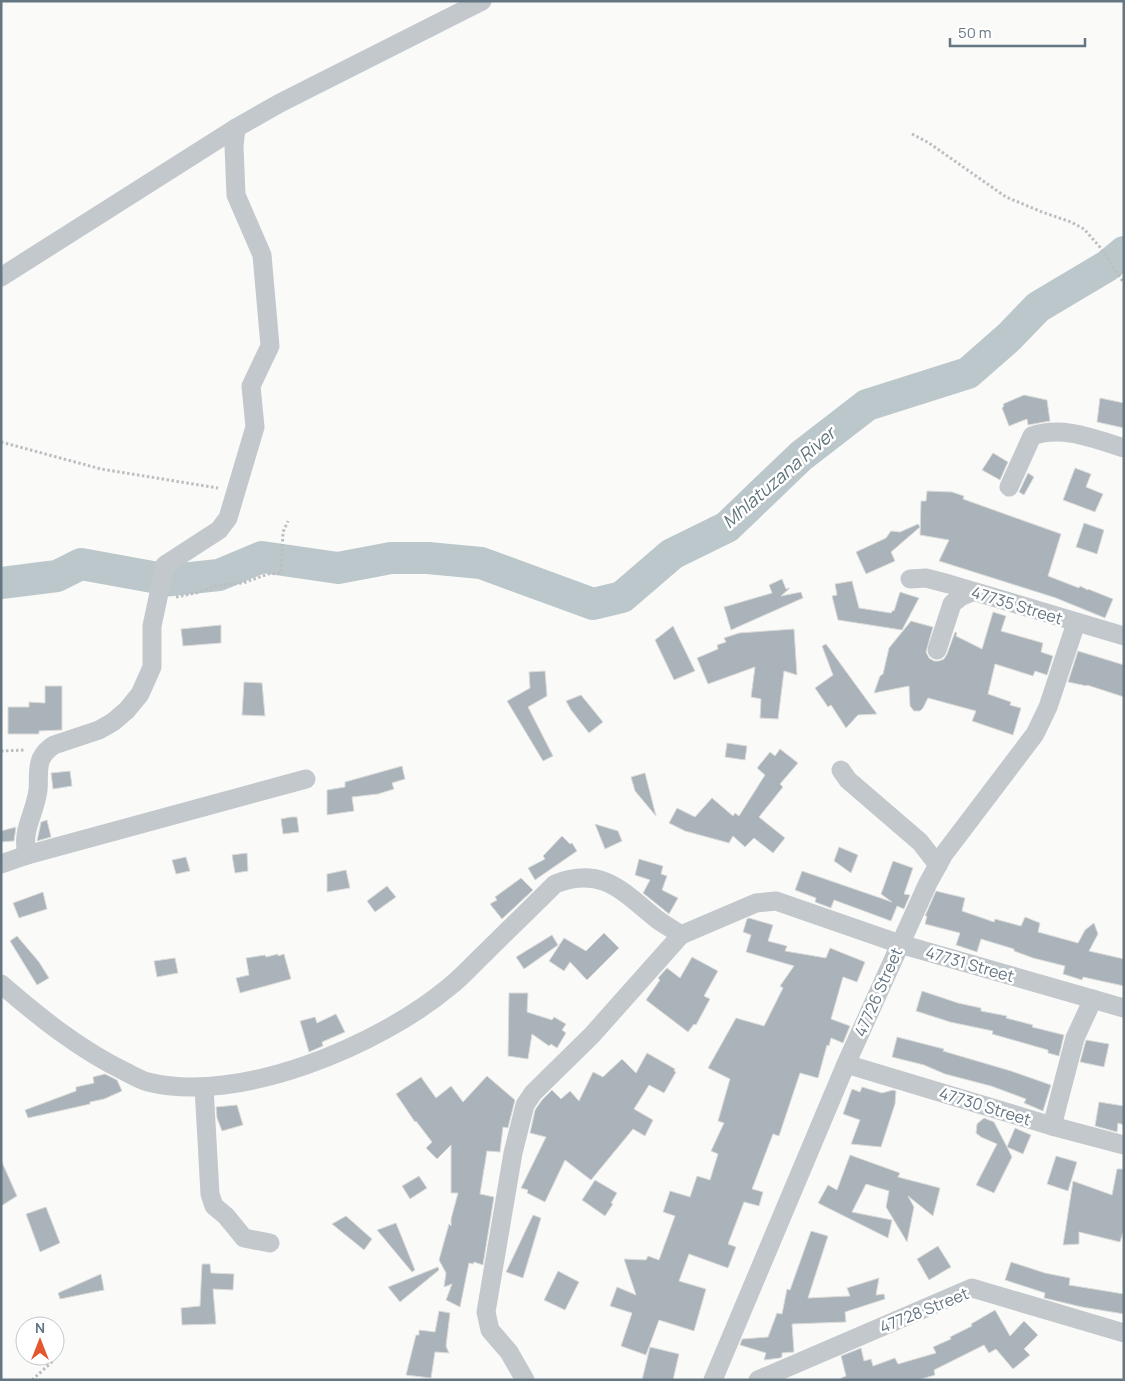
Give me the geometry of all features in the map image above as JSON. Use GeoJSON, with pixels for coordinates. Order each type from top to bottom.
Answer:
{"type":"FeatureCollection","features":[{"type":"Feature","properties":{"kind":"street"},"geometry":{"type":"LineString","coordinates":[[1,277],[236,128],[280,103],[482,1]]}},
{"type":"Feature","properties":{"kind":"street"},"geometry":{"type":"LineString","coordinates":[[27,855],[26,830],[38,792],[40,760],[48,748],[99,730],[113,722],[127,710],[140,694],[152,667],[152,626],[165,565],[219,530],[228,518],[255,427],[251,386],[270,346],[262,255],[236,195],[234,146],[236,128]]}},
{"type":"Feature","properties":{"kind":"street"},"geometry":{"type":"LineString","coordinates":[[1009,486],[1032,436],[1038,434],[1061,432],[1080,435],[1124,448]]}},
{"type":"Feature","properties":{"kind":"street","name":"47735 Street"},"geometry":{"type":"LineString","coordinates":[[910,579],[926,578],[1076,624],[1124,636]]}},
{"type":"Feature","properties":{"kind":"street"},"geometry":{"type":"LineString","coordinates":[[937,650],[952,604],[960,597],[972,592]]}},
{"type":"Feature","properties":{"kind":"street","name":"47726 Street"},"geometry":{"type":"LineString","coordinates":[[713,1380],[846,1064],[900,944],[944,854],[1035,734],[1048,707],[1076,624]]}},
{"type":"Feature","properties":{"kind":"street"},"geometry":{"type":"LineString","coordinates":[[841,770],[848,780],[920,842],[938,865]]}},
{"type":"Feature","properties":{"kind":"street"},"geometry":{"type":"LineString","coordinates":[[1,864],[27,855],[306,779]]}},
{"type":"Feature","properties":{"kind":"street"},"geometry":{"type":"LineString","coordinates":[[1,984],[47,1023],[101,1060],[147,1082],[204,1087],[234,1084],[269,1077],[321,1059],[378,1035],[407,1018],[449,987],[555,884],[566,880],[592,878],[604,880],[624,892],[660,922],[681,935],[592,1035],[533,1093],[525,1105],[513,1153],[486,1312],[490,1330],[509,1352],[525,1380]]}},
{"type":"Feature","properties":{"kind":"street","name":"47731 Street"},"geometry":{"type":"LineString","coordinates":[[681,935],[756,903],[776,901],[900,944],[1124,1008]]}},
{"type":"Feature","properties":{"kind":"street"},"geometry":{"type":"LineString","coordinates":[[1052,1126],[1075,1038],[1093,999]]}},
{"type":"Feature","properties":{"kind":"street","name":"47730 Street"},"geometry":{"type":"LineString","coordinates":[[846,1064],[1052,1126],[1124,1145]]}},
{"type":"Feature","properties":{"kind":"street"},"geometry":{"type":"LineString","coordinates":[[204,1087],[210,1194],[214,1206],[226,1216],[244,1238],[270,1243]]}},
{"type":"Feature","properties":{"kind":"street","name":"47728 Street"},"geometry":{"type":"LineString","coordinates":[[758,1380],[972,1288],[1124,1333]]}},
{"type":"Feature","properties":{"kind":"path"},"geometry":{"type":"LineString","coordinates":[[912,134],[1006,197],[1084,229],[1099,246],[1122,282]]}},
{"type":"Feature","properties":{"kind":"path"},"geometry":{"type":"LineString","coordinates":[[1,442],[101,469],[236,491]]}},
{"type":"Feature","properties":{"kind":"path"},"geometry":{"type":"LineString","coordinates":[[158,600],[196,593],[218,585],[243,583],[268,574],[281,573],[283,532],[288,520]]}},
{"type":"Feature","properties":{"kind":"path"},"geometry":{"type":"LineString","coordinates":[[1,751],[31,750],[40,760]]}},
{"type":"Feature","properties":{"kind":"path"},"geometry":{"type":"LineString","coordinates":[[32,1380],[47,1366]]}},
{"type":"Feature","properties":{"kind":"building"},"geometry":{"type":"Polygon","coordinates":[[[1024,395],[1047,400],[1050,421],[1028,425],[1027,419],[1009,426],[1002,408],[1003,404],[1024,395]]]}},
{"type":"Feature","properties":{"kind":"building"},"geometry":{"type":"Polygon","coordinates":[[[1100,398],[1124,403],[1124,428],[1097,422],[1100,398]]]}},
{"type":"Feature","properties":{"kind":"building"},"geometry":{"type":"Polygon","coordinates":[[[993,453],[1008,462],[1000,480],[982,470],[993,453]]]}},
{"type":"Feature","properties":{"kind":"building"},"geometry":{"type":"Polygon","coordinates":[[[1075,468],[1091,474],[1086,487],[1103,494],[1095,512],[1063,500],[1075,468]]]}},
{"type":"Feature","properties":{"kind":"building"},"geometry":{"type":"Polygon","coordinates":[[[1028,473],[1034,477],[1024,495],[1019,492],[1028,473]]]}},
{"type":"Feature","properties":{"kind":"building"},"geometry":{"type":"Polygon","coordinates":[[[927,491],[952,492],[964,496],[963,499],[1061,534],[1048,576],[1113,599],[1105,618],[1056,598],[939,561],[949,540],[920,535],[921,501],[926,501],[927,491]]]}},
{"type":"Feature","properties":{"kind":"building"},"geometry":{"type":"Polygon","coordinates":[[[1084,523],[1104,530],[1097,554],[1076,547],[1084,523]]]}},
{"type":"Feature","properties":{"kind":"building"},"geometry":{"type":"Polygon","coordinates":[[[918,524],[920,527],[891,552],[895,561],[866,574],[856,552],[886,538],[891,531],[900,532],[918,524]]]}},
{"type":"Feature","properties":{"kind":"building"},"geometry":{"type":"Polygon","coordinates":[[[782,579],[786,589],[790,588],[781,596],[801,592],[803,598],[731,630],[724,607],[772,593],[769,585],[782,579]]]}},
{"type":"Feature","properties":{"kind":"building"},"geometry":{"type":"Polygon","coordinates":[[[852,581],[859,608],[891,613],[894,611],[900,592],[919,598],[902,630],[838,620],[832,596],[837,595],[835,584],[852,581]]]}},
{"type":"Feature","properties":{"kind":"building"},"geometry":{"type":"Polygon","coordinates":[[[993,612],[1006,616],[1001,631],[1043,643],[1041,652],[1053,656],[1047,675],[1035,671],[1033,676],[995,664],[988,694],[1011,702],[1010,705],[1021,708],[1013,735],[972,721],[976,711],[928,698],[920,711],[914,711],[910,706],[909,686],[874,693],[880,676],[883,674],[889,648],[911,621],[933,627],[926,652],[929,658],[939,661],[944,659],[947,654],[955,632],[957,633],[956,636],[982,649],[993,612]]]}},
{"type":"Feature","properties":{"kind":"building"},"geometry":{"type":"Polygon","coordinates":[[[221,625],[221,643],[183,646],[181,629],[221,625]]]}},
{"type":"Feature","properties":{"kind":"building"},"geometry":{"type":"Polygon","coordinates":[[[673,626],[695,671],[674,680],[655,640],[673,626]]]}},
{"type":"Feature","properties":{"kind":"building"},"geometry":{"type":"Polygon","coordinates":[[[794,629],[797,675],[784,671],[778,719],[760,718],[761,699],[751,697],[755,667],[708,684],[697,658],[718,649],[717,645],[726,642],[724,638],[739,633],[794,629]]]}},
{"type":"Feature","properties":{"kind":"building"},"geometry":{"type":"Polygon","coordinates":[[[826,644],[877,714],[858,715],[846,728],[831,705],[828,707],[815,688],[833,675],[822,646],[826,644]]]}},
{"type":"Feature","properties":{"kind":"building"},"geometry":{"type":"Polygon","coordinates":[[[1078,651],[1124,665],[1124,697],[1087,685],[1068,682],[1078,651]]]}},
{"type":"Feature","properties":{"kind":"building"},"geometry":{"type":"Polygon","coordinates":[[[545,671],[547,696],[528,707],[553,756],[543,761],[507,701],[530,688],[529,672],[545,671]]]}},
{"type":"Feature","properties":{"kind":"building"},"geometry":{"type":"Polygon","coordinates":[[[244,682],[262,683],[265,716],[242,715],[244,682]]]}},
{"type":"Feature","properties":{"kind":"building"},"geometry":{"type":"Polygon","coordinates":[[[45,686],[62,686],[62,730],[39,731],[39,734],[8,734],[8,707],[29,707],[29,702],[45,703],[45,686]]]}},
{"type":"Feature","properties":{"kind":"building"},"geometry":{"type":"Polygon","coordinates":[[[581,695],[603,722],[589,733],[566,701],[581,695]]]}},
{"type":"Feature","properties":{"kind":"building"},"geometry":{"type":"Polygon","coordinates":[[[727,743],[747,746],[745,760],[725,757],[727,743]]]}},
{"type":"Feature","properties":{"kind":"building"},"geometry":{"type":"Polygon","coordinates":[[[780,749],[798,763],[780,784],[783,787],[759,817],[785,838],[773,853],[754,838],[745,847],[733,836],[729,843],[685,831],[669,823],[677,808],[695,817],[712,798],[733,816],[735,813],[739,816],[765,775],[757,768],[770,752],[775,756],[780,749]]]}},
{"type":"Feature","properties":{"kind":"building"},"geometry":{"type":"Polygon","coordinates":[[[402,766],[405,779],[392,783],[394,789],[378,794],[352,797],[354,811],[327,815],[327,790],[345,787],[345,782],[402,766]]]}},
{"type":"Feature","properties":{"kind":"building"},"geometry":{"type":"Polygon","coordinates":[[[70,771],[72,786],[53,789],[51,773],[70,771]]]}},
{"type":"Feature","properties":{"kind":"building"},"geometry":{"type":"Polygon","coordinates":[[[645,773],[656,816],[635,791],[631,777],[645,773]]]}},
{"type":"Feature","properties":{"kind":"building"},"geometry":{"type":"Polygon","coordinates":[[[297,817],[299,832],[283,834],[281,819],[297,817]]]}},
{"type":"Feature","properties":{"kind":"building"},"geometry":{"type":"Polygon","coordinates":[[[47,820],[51,837],[37,841],[41,822],[47,820]]]}},
{"type":"Feature","properties":{"kind":"building"},"geometry":{"type":"Polygon","coordinates":[[[595,824],[618,831],[622,841],[605,849],[595,824]]]}},
{"type":"Feature","properties":{"kind":"building"},"geometry":{"type":"Polygon","coordinates":[[[16,827],[14,841],[1,842],[1,831],[16,827]]]}},
{"type":"Feature","properties":{"kind":"building"},"geometry":{"type":"Polygon","coordinates":[[[562,836],[570,844],[572,843],[577,851],[535,880],[528,868],[545,859],[543,856],[562,836]]]}},
{"type":"Feature","properties":{"kind":"building"},"geometry":{"type":"Polygon","coordinates":[[[839,847],[858,855],[851,873],[834,861],[839,847]]]}},
{"type":"Feature","properties":{"kind":"building"},"geometry":{"type":"Polygon","coordinates":[[[247,853],[248,871],[235,873],[232,855],[247,853]]]}},
{"type":"Feature","properties":{"kind":"building"},"geometry":{"type":"Polygon","coordinates":[[[186,857],[190,871],[176,874],[172,860],[186,857]]]}},
{"type":"Feature","properties":{"kind":"building"},"geometry":{"type":"Polygon","coordinates":[[[639,859],[663,866],[661,874],[667,876],[662,890],[678,898],[669,914],[643,893],[650,880],[635,875],[639,859]]]}},
{"type":"Feature","properties":{"kind":"building"},"geometry":{"type":"Polygon","coordinates":[[[893,861],[913,868],[904,894],[910,895],[904,909],[897,906],[891,921],[834,900],[831,908],[815,902],[816,898],[795,890],[802,871],[892,902],[881,894],[893,861]]]}},
{"type":"Feature","properties":{"kind":"building"},"geometry":{"type":"Polygon","coordinates":[[[346,870],[350,888],[327,892],[327,874],[346,870]]]}},
{"type":"Feature","properties":{"kind":"building"},"geometry":{"type":"Polygon","coordinates":[[[521,878],[533,890],[502,919],[490,904],[497,900],[495,897],[521,878]]]}},
{"type":"Feature","properties":{"kind":"building"},"geometry":{"type":"Polygon","coordinates":[[[387,886],[396,897],[375,912],[367,901],[387,886]]]}},
{"type":"Feature","properties":{"kind":"building"},"geometry":{"type":"Polygon","coordinates":[[[936,891],[965,898],[962,911],[994,922],[995,919],[1021,926],[1025,917],[1040,923],[1038,932],[1078,943],[1085,930],[1094,923],[1098,934],[1089,951],[1124,959],[1124,986],[1083,977],[1082,980],[1063,974],[1065,966],[1033,958],[1014,951],[1014,949],[981,939],[977,952],[956,945],[960,933],[925,924],[927,916],[925,916],[936,891]]]}},
{"type":"Feature","properties":{"kind":"building"},"geometry":{"type":"Polygon","coordinates":[[[43,892],[47,909],[19,918],[13,903],[43,892]]]}},
{"type":"Feature","properties":{"kind":"building"},"geometry":{"type":"Polygon","coordinates":[[[749,918],[773,925],[768,941],[787,946],[785,951],[826,958],[830,948],[865,962],[857,982],[843,977],[831,1019],[850,1026],[843,1043],[831,1038],[829,1046],[827,1045],[818,1078],[800,1073],[779,1136],[773,1134],[752,1189],[763,1192],[759,1206],[744,1202],[728,1244],[736,1247],[728,1268],[689,1254],[679,1281],[706,1289],[694,1331],[659,1320],[646,1355],[621,1346],[632,1313],[610,1306],[617,1287],[636,1295],[624,1259],[646,1260],[648,1256],[659,1260],[675,1216],[663,1212],[670,1191],[690,1197],[697,1176],[710,1180],[718,1154],[711,1151],[724,1123],[718,1121],[730,1079],[708,1068],[736,1018],[764,1026],[783,988],[780,986],[794,966],[746,952],[751,935],[743,932],[749,918]]]}},
{"type":"Feature","properties":{"kind":"building"},"geometry":{"type":"Polygon","coordinates":[[[604,933],[619,948],[587,980],[570,962],[564,971],[549,961],[564,938],[586,951],[604,933]]]}},
{"type":"Feature","properties":{"kind":"building"},"geometry":{"type":"Polygon","coordinates":[[[552,935],[558,945],[524,969],[516,957],[552,935]]]}},
{"type":"Feature","properties":{"kind":"building"},"geometry":{"type":"Polygon","coordinates":[[[17,936],[39,962],[49,978],[37,985],[10,941],[17,936]]]}},
{"type":"Feature","properties":{"kind":"building"},"geometry":{"type":"Polygon","coordinates":[[[278,954],[278,956],[284,954],[291,979],[240,993],[236,978],[249,975],[246,958],[278,954]]]}},
{"type":"Feature","properties":{"kind":"building"},"geometry":{"type":"Polygon","coordinates":[[[692,957],[718,971],[704,996],[710,999],[696,1025],[694,1024],[688,1032],[646,1000],[660,980],[658,978],[667,968],[680,978],[692,957]]]}},
{"type":"Feature","properties":{"kind":"building"},"geometry":{"type":"Polygon","coordinates":[[[175,958],[178,973],[157,977],[154,961],[175,958]]]}},
{"type":"Feature","properties":{"kind":"building"},"geometry":{"type":"Polygon","coordinates":[[[922,991],[958,1003],[981,1008],[981,1011],[1007,1016],[1006,1018],[1033,1025],[1032,1027],[1064,1035],[1059,1056],[1048,1053],[1048,1050],[992,1034],[993,1031],[950,1022],[916,1011],[922,991]]]}},
{"type":"Feature","properties":{"kind":"building"},"geometry":{"type":"Polygon","coordinates":[[[509,993],[528,993],[527,1012],[552,1020],[554,1017],[566,1024],[562,1030],[566,1033],[557,1048],[551,1044],[549,1046],[532,1034],[528,1059],[508,1056],[509,993]]]}},
{"type":"Feature","properties":{"kind":"building"},"geometry":{"type":"Polygon","coordinates":[[[336,1014],[345,1032],[322,1042],[323,1046],[309,1052],[300,1021],[315,1017],[317,1023],[336,1014]]]}},
{"type":"Feature","properties":{"kind":"building"},"geometry":{"type":"Polygon","coordinates":[[[897,1037],[944,1049],[943,1051],[1051,1085],[1043,1111],[1024,1103],[1026,1099],[991,1086],[892,1057],[897,1037]]]}},
{"type":"Feature","properties":{"kind":"building"},"geometry":{"type":"Polygon","coordinates":[[[1086,1040],[1109,1044],[1104,1067],[1080,1062],[1086,1040]]]}},
{"type":"Feature","properties":{"kind":"building"},"geometry":{"type":"Polygon","coordinates":[[[647,1053],[675,1069],[674,1071],[676,1072],[664,1093],[649,1085],[634,1109],[653,1120],[645,1136],[633,1129],[591,1180],[565,1160],[545,1202],[527,1193],[528,1190],[521,1188],[546,1137],[530,1133],[535,1110],[542,1100],[552,1090],[561,1099],[570,1091],[579,1101],[593,1072],[603,1077],[622,1059],[636,1073],[647,1053]]]}},
{"type":"Feature","properties":{"kind":"building"},"geometry":{"type":"Polygon","coordinates":[[[105,1074],[117,1080],[122,1091],[104,1099],[90,1102],[90,1104],[28,1118],[25,1110],[76,1091],[76,1087],[94,1083],[93,1077],[105,1074]]]}},
{"type":"Feature","properties":{"kind":"building"},"geometry":{"type":"Polygon","coordinates":[[[487,1076],[515,1100],[508,1128],[503,1127],[500,1152],[487,1151],[480,1194],[494,1197],[483,1265],[474,1262],[473,1264],[469,1263],[460,1307],[446,1300],[452,1284],[444,1287],[446,1273],[439,1260],[449,1224],[451,1226],[458,1193],[451,1193],[451,1145],[437,1159],[426,1148],[432,1142],[415,1122],[396,1094],[421,1077],[436,1098],[451,1086],[463,1102],[487,1076]]]}},
{"type":"Feature","properties":{"kind":"building"},"geometry":{"type":"Polygon","coordinates":[[[862,1087],[882,1093],[896,1091],[895,1104],[881,1147],[851,1144],[860,1120],[843,1114],[852,1089],[860,1092],[862,1087]]]}},
{"type":"Feature","properties":{"kind":"building"},"geometry":{"type":"Polygon","coordinates":[[[1099,1102],[1124,1106],[1124,1125],[1118,1123],[1117,1132],[1095,1126],[1099,1102]]]}},
{"type":"Feature","properties":{"kind":"building"},"geometry":{"type":"Polygon","coordinates":[[[237,1105],[243,1125],[222,1131],[217,1118],[216,1107],[237,1105]]]}},
{"type":"Feature","properties":{"kind":"building"},"geometry":{"type":"Polygon","coordinates":[[[984,1118],[994,1122],[1012,1157],[994,1193],[976,1185],[997,1144],[976,1133],[977,1124],[984,1118]]]}},
{"type":"Feature","properties":{"kind":"building"},"geometry":{"type":"Polygon","coordinates":[[[1015,1128],[1031,1135],[1023,1154],[1007,1147],[1015,1128]]]}},
{"type":"Feature","properties":{"kind":"building"},"geometry":{"type":"Polygon","coordinates":[[[850,1155],[900,1173],[898,1177],[940,1188],[933,1216],[908,1196],[914,1207],[907,1242],[886,1207],[889,1191],[866,1184],[852,1212],[892,1220],[888,1238],[818,1203],[828,1185],[837,1190],[850,1155]]]}},
{"type":"Feature","properties":{"kind":"building"},"geometry":{"type":"Polygon","coordinates":[[[1056,1156],[1077,1162],[1068,1191],[1047,1184],[1056,1156]]]}},
{"type":"Feature","properties":{"kind":"building"},"geometry":{"type":"Polygon","coordinates":[[[1,1160],[17,1196],[1,1206],[1,1160]]]}},
{"type":"Feature","properties":{"kind":"building"},"geometry":{"type":"Polygon","coordinates":[[[1117,1169],[1124,1169],[1124,1229],[1120,1242],[1079,1232],[1079,1244],[1063,1245],[1073,1181],[1112,1195],[1117,1169]]]}},
{"type":"Feature","properties":{"kind":"building"},"geometry":{"type":"Polygon","coordinates":[[[419,1176],[427,1188],[410,1199],[402,1186],[419,1176]]]}},
{"type":"Feature","properties":{"kind":"building"},"geometry":{"type":"Polygon","coordinates":[[[595,1180],[617,1193],[611,1203],[613,1204],[605,1216],[582,1200],[595,1180]]]}},
{"type":"Feature","properties":{"kind":"building"},"geometry":{"type":"Polygon","coordinates":[[[46,1207],[60,1243],[40,1252],[26,1214],[46,1207]]]}},
{"type":"Feature","properties":{"kind":"building"},"geometry":{"type":"Polygon","coordinates":[[[533,1215],[541,1218],[523,1278],[506,1272],[533,1215]]]}},
{"type":"Feature","properties":{"kind":"building"},"geometry":{"type":"Polygon","coordinates":[[[346,1216],[372,1239],[364,1250],[332,1224],[346,1216]]]}},
{"type":"Feature","properties":{"kind":"building"},"geometry":{"type":"Polygon","coordinates":[[[396,1223],[415,1270],[412,1272],[377,1230],[396,1223]]]}},
{"type":"Feature","properties":{"kind":"building"},"geometry":{"type":"Polygon","coordinates":[[[811,1231],[828,1236],[808,1298],[850,1296],[847,1288],[879,1278],[876,1295],[884,1294],[885,1299],[845,1312],[846,1322],[792,1324],[794,1352],[782,1353],[780,1358],[764,1360],[766,1353],[740,1345],[742,1339],[768,1337],[777,1313],[782,1314],[787,1289],[790,1290],[811,1231]]]}},
{"type":"Feature","properties":{"kind":"building"},"geometry":{"type":"Polygon","coordinates":[[[938,1246],[951,1267],[929,1280],[917,1259],[938,1246]]]}},
{"type":"Feature","properties":{"kind":"building"},"geometry":{"type":"Polygon","coordinates":[[[1011,1262],[1045,1273],[1070,1278],[1069,1285],[1124,1294],[1124,1314],[1044,1298],[1045,1293],[1005,1280],[1011,1262]]]}},
{"type":"Feature","properties":{"kind":"building"},"geometry":{"type":"Polygon","coordinates":[[[202,1264],[210,1264],[211,1273],[234,1274],[233,1290],[213,1289],[216,1324],[182,1325],[181,1308],[200,1306],[202,1264]]]}},
{"type":"Feature","properties":{"kind":"building"},"geometry":{"type":"Polygon","coordinates":[[[438,1267],[439,1270],[400,1302],[388,1287],[438,1267]]]}},
{"type":"Feature","properties":{"kind":"building"},"geometry":{"type":"Polygon","coordinates":[[[558,1271],[579,1282],[565,1310],[544,1300],[558,1271]]]}},
{"type":"Feature","properties":{"kind":"building"},"geometry":{"type":"Polygon","coordinates":[[[101,1274],[104,1290],[60,1299],[58,1293],[101,1274]]]}},
{"type":"Feature","properties":{"kind":"building"},"geometry":{"type":"Polygon","coordinates":[[[995,1310],[1010,1336],[1024,1321],[1038,1335],[1024,1349],[1030,1355],[1013,1369],[996,1349],[989,1353],[984,1345],[934,1370],[935,1375],[918,1380],[841,1380],[841,1378],[846,1376],[841,1356],[861,1348],[864,1361],[871,1359],[873,1366],[895,1358],[898,1364],[936,1353],[933,1347],[951,1339],[950,1337],[972,1326],[971,1324],[995,1310]]]}},
{"type":"Feature","properties":{"kind":"building"},"geometry":{"type":"Polygon","coordinates":[[[439,1311],[450,1313],[446,1346],[449,1353],[435,1352],[431,1378],[406,1375],[416,1335],[419,1335],[419,1330],[435,1332],[439,1311]]]}},
{"type":"Feature","properties":{"kind":"building"},"geometry":{"type":"Polygon","coordinates":[[[650,1347],[679,1354],[673,1380],[642,1380],[650,1347]]]}},
{"type":"Feature","properties":{"kind":"waterway","name":"Mhlatuzana River"},"geometry":{"type":"LineString","coordinates":[[1,583],[57,576],[81,564],[158,578],[162,581],[219,575],[262,557],[338,568],[391,558],[428,558],[481,563],[593,604],[622,597],[672,554],[727,527],[801,456],[867,405],[968,373],[1009,337],[1038,307],[1107,266],[1124,252]]}}]}
